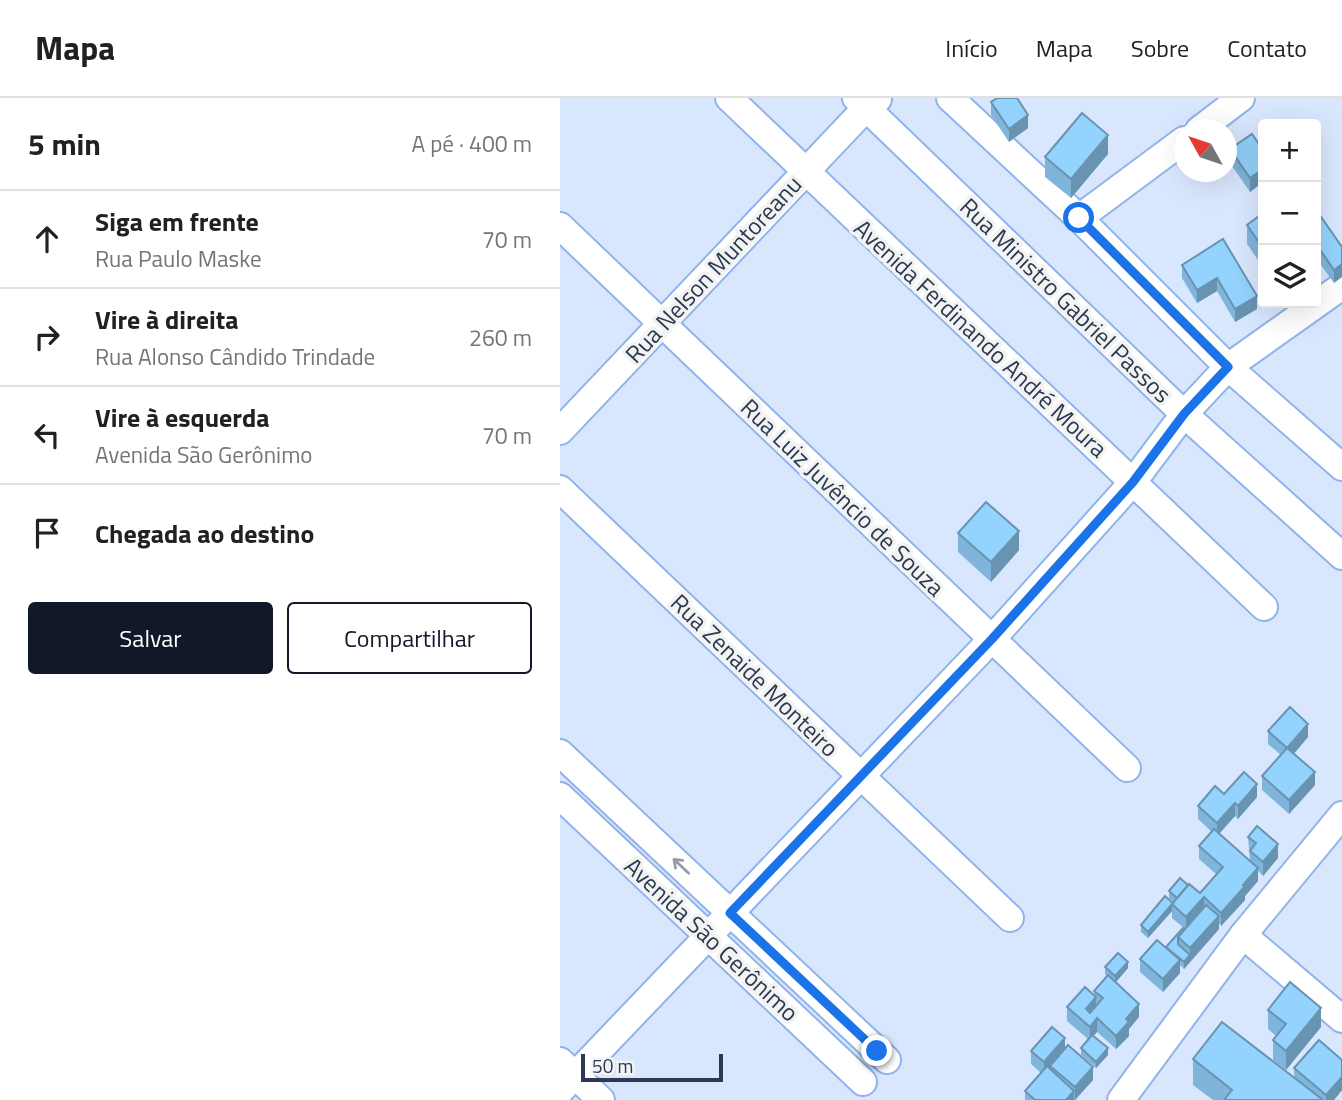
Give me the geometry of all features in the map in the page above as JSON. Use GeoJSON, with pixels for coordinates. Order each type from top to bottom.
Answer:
{"type":"FeatureCollection","features":[{"type":"Feature","properties":{"kind":"street","name":"Avenida Ferdinando André Moura"},"geometry":{"type":"LineString","coordinates":[[729,98],[1264,607]]}},
{"type":"Feature","properties":{"kind":"street"},"geometry":{"type":"LineString","coordinates":[[950,98],[1079,218],[1228,367],[1342,467]]}},
{"type":"Feature","properties":{"kind":"street"},"geometry":{"type":"LineString","coordinates":[[1213,119],[1241,98]]}},
{"type":"Feature","properties":{"kind":"street","name":"Rua Nelson Muntoreanu"},"geometry":{"type":"LineString","coordinates":[[560,431],[806,171],[867,101]]}},
{"type":"Feature","properties":{"kind":"street","name":"Rua Ministro Gabriel Passos"},"geometry":{"type":"LineString","coordinates":[[867,101],[1184,414],[1342,556]]}},
{"type":"Feature","properties":{"kind":"street"},"geometry":{"type":"LineString","coordinates":[[1079,218],[1174,148]]}},
{"type":"Feature","properties":{"kind":"street","name":"Rua Luiz Juvêncio de Souza"},"geometry":{"type":"LineString","coordinates":[[560,226],[1127,768]]}},
{"type":"Feature","properties":{"kind":"street"},"geometry":{"type":"LineString","coordinates":[[601,1100],[565,1076],[708,936],[992,639],[1133,482],[1184,414],[1228,367],[1342,286]]}},
{"type":"Feature","properties":{"kind":"street","name":"Rua Zenaide Monteiro"},"geometry":{"type":"LineString","coordinates":[[560,489],[1010,918]]}},
{"type":"Feature","properties":{"kind":"street","name":"Avenida São Gerônimo"},"geometry":{"type":"LineString","coordinates":[[560,753],[887,1060]]}},
{"type":"Feature","properties":{"kind":"street","name":"Avenida São Gerônimo"},"geometry":{"type":"LineString","coordinates":[[560,796],[863,1082]]}},
{"type":"Feature","properties":{"kind":"street"},"geometry":{"type":"LineString","coordinates":[[1121,1100],[1243,935],[1342,814]]}},
{"type":"Feature","properties":{"kind":"street"},"geometry":{"type":"LineString","coordinates":[[1243,935],[1342,1019]]}},
{"type":"Feature","properties":{"kind":"building"},"geometry":{"type":"Polygon","coordinates":[[[997,98],[1017,98],[1028,115],[1009,129],[991,102],[997,98]]]}},
{"type":"Feature","properties":{"kind":"building"},"geometry":{"type":"Polygon","coordinates":[[[1082,113],[1108,135],[1071,179],[1045,157],[1082,113]]]}},
{"type":"Feature","properties":{"kind":"building"},"geometry":{"type":"Polygon","coordinates":[[[1252,134],[1258,143],[1258,172],[1250,178],[1237,159],[1237,144],[1252,134]]]}},
{"type":"Feature","properties":{"kind":"building"},"geometry":{"type":"Polygon","coordinates":[[[1258,217],[1258,241],[1247,225],[1258,217]]]}},
{"type":"Feature","properties":{"kind":"building"},"geometry":{"type":"Polygon","coordinates":[[[1321,217],[1342,247],[1342,264],[1334,270],[1321,251],[1321,217]]]}},
{"type":"Feature","properties":{"kind":"building"},"geometry":{"type":"Polygon","coordinates":[[[1223,239],[1257,296],[1235,309],[1217,278],[1197,290],[1182,265],[1223,239]]]}},
{"type":"Feature","properties":{"kind":"building"},"geometry":{"type":"Polygon","coordinates":[[[986,502],[1019,531],[991,562],[958,533],[986,502]]]}},
{"type":"Feature","properties":{"kind":"building"},"geometry":{"type":"Polygon","coordinates":[[[1290,707],[1308,724],[1287,748],[1268,731],[1290,707]]]}},
{"type":"Feature","properties":{"kind":"building"},"geometry":{"type":"Polygon","coordinates":[[[1287,748],[1315,772],[1289,800],[1262,776],[1287,748]]]}},
{"type":"Feature","properties":{"kind":"building"},"geometry":{"type":"Polygon","coordinates":[[[1244,772],[1257,784],[1238,806],[1235,803],[1217,823],[1198,806],[1215,786],[1224,794],[1244,772]]]}},
{"type":"Feature","properties":{"kind":"building"},"geometry":{"type":"Polygon","coordinates":[[[1257,826],[1278,844],[1263,862],[1250,851],[1256,843],[1248,837],[1257,826]]]}},
{"type":"Feature","properties":{"kind":"building"},"geometry":{"type":"Polygon","coordinates":[[[1214,829],[1258,868],[1221,913],[1204,897],[1186,917],[1172,904],[1189,884],[1200,893],[1223,867],[1199,846],[1214,829]]]}},
{"type":"Feature","properties":{"kind":"building"},"geometry":{"type":"Polygon","coordinates":[[[1180,878],[1188,885],[1177,898],[1169,891],[1180,878]]]}},
{"type":"Feature","properties":{"kind":"building"},"geometry":{"type":"Polygon","coordinates":[[[1165,896],[1173,903],[1148,932],[1141,925],[1165,896]]]}},
{"type":"Feature","properties":{"kind":"building"},"geometry":{"type":"Polygon","coordinates":[[[1206,905],[1219,916],[1190,948],[1178,937],[1206,905]]]}},
{"type":"Feature","properties":{"kind":"building"},"geometry":{"type":"Polygon","coordinates":[[[1183,928],[1185,929],[1178,937],[1178,944],[1190,955],[1184,962],[1166,947],[1183,928]]]}},
{"type":"Feature","properties":{"kind":"building"},"geometry":{"type":"Polygon","coordinates":[[[1157,940],[1180,960],[1163,979],[1140,959],[1157,940]]]}},
{"type":"Feature","properties":{"kind":"building"},"geometry":{"type":"Polygon","coordinates":[[[1118,953],[1128,962],[1115,976],[1105,967],[1118,953]]]}},
{"type":"Feature","properties":{"kind":"building"},"geometry":{"type":"Polygon","coordinates":[[[1108,975],[1139,1004],[1126,1019],[1129,1022],[1116,1036],[1097,1018],[1090,1027],[1067,1007],[1085,987],[1096,997],[1086,1009],[1090,1013],[1103,998],[1094,991],[1108,975]]]}},
{"type":"Feature","properties":{"kind":"building"},"geometry":{"type":"Polygon","coordinates":[[[1290,982],[1321,1008],[1286,1051],[1273,1040],[1286,1024],[1268,1010],[1290,982]]]}},
{"type":"Feature","properties":{"kind":"building"},"geometry":{"type":"Polygon","coordinates":[[[1222,1022],[1323,1100],[1224,1100],[1232,1090],[1193,1059],[1222,1022]]]}},
{"type":"Feature","properties":{"kind":"building"},"geometry":{"type":"Polygon","coordinates":[[[1052,1027],[1065,1038],[1044,1062],[1031,1051],[1052,1027]]]}},
{"type":"Feature","properties":{"kind":"building"},"geometry":{"type":"Polygon","coordinates":[[[1092,1035],[1108,1048],[1096,1062],[1081,1048],[1092,1035]]]}},
{"type":"Feature","properties":{"kind":"building"},"geometry":{"type":"Polygon","coordinates":[[[1319,1040],[1342,1060],[1342,1077],[1326,1095],[1294,1068],[1319,1040]]]}},
{"type":"Feature","properties":{"kind":"building"},"geometry":{"type":"Polygon","coordinates":[[[1068,1045],[1093,1067],[1075,1087],[1050,1066],[1068,1045]]]}},
{"type":"Feature","properties":{"kind":"building"},"geometry":{"type":"Polygon","coordinates":[[[1047,1066],[1074,1091],[1066,1100],[1035,1100],[1025,1091],[1047,1066]]]}},
{"type":"Feature","properties":{"kind":"route"},"geometry":{"type":"LineString","coordinates":[[877,1051],[730,913],[992,639],[1133,482],[1184,414],[1228,367],[1079,218]]}}]}
